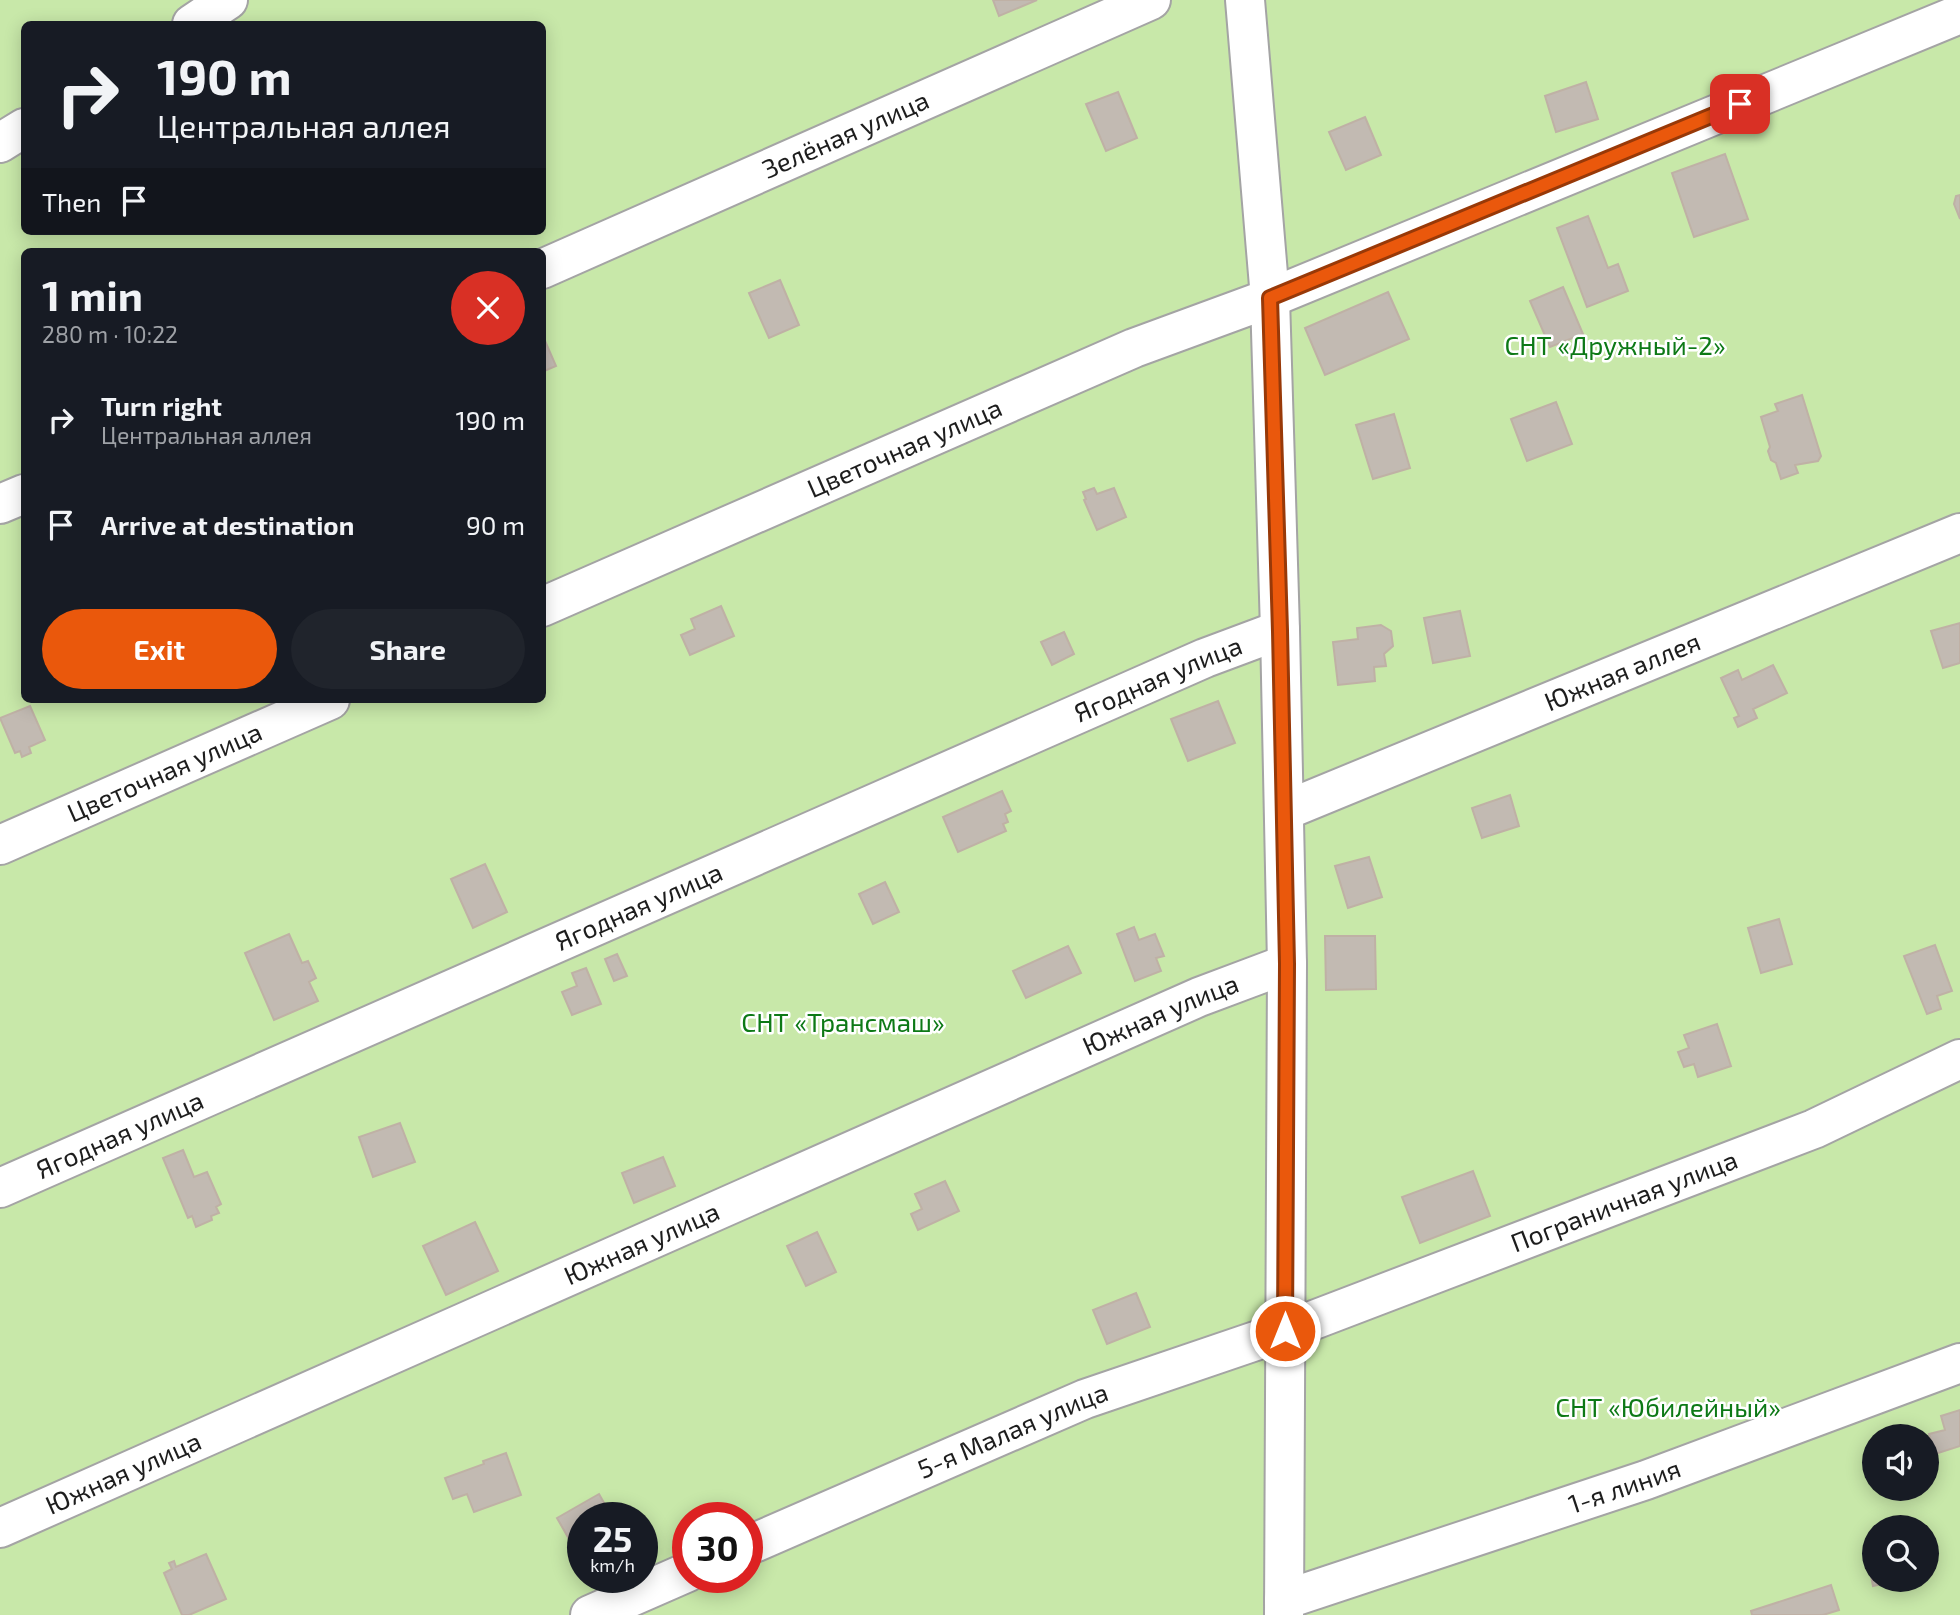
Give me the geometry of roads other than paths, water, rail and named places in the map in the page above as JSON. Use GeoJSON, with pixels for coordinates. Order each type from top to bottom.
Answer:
{"type":"FeatureCollection","features":[{"type":"Feature","properties":{"kind":"street"},"geometry":{"type":"LineString","coordinates":[[196,21],[228,0]]}},
{"type":"Feature","properties":{"kind":"street","name":"Зелёная улица"},"geometry":{"type":"LineString","coordinates":[[546,266],[1151,0]]}},
{"type":"Feature","properties":{"kind":"street"},"geometry":{"type":"LineString","coordinates":[[1245,0],[1270,298],[1280,631],[1287,964],[1284,1608]]}},
{"type":"Feature","properties":{"kind":"street","name":"Цветочная улица"},"geometry":{"type":"LineString","coordinates":[[546,605],[1134,348],[1270,298],[1960,14]]}},
{"type":"Feature","properties":{"kind":"street"},"geometry":{"type":"LineString","coordinates":[[0,144],[21,130]]}},
{"type":"Feature","properties":{"kind":"street"},"geometry":{"type":"LineString","coordinates":[[0,504],[21,495]]}},
{"type":"Feature","properties":{"kind":"street","name":"Южная аллея"},"geometry":{"type":"LineString","coordinates":[[1284,811],[1960,533]]}},
{"type":"Feature","properties":{"kind":"street","name":"Ягодная улица"},"geometry":{"type":"LineString","coordinates":[[0,1188],[1205,658],[1280,631]]}},
{"type":"Feature","properties":{"kind":"street","name":"Цветочная улица"},"geometry":{"type":"LineString","coordinates":[[0,845],[323,703]]}},
{"type":"Feature","properties":{"kind":"street","name":"Южная улица"},"geometry":{"type":"LineString","coordinates":[[0,1528],[1199,997],[1287,964]]}},
{"type":"Feature","properties":{"kind":"street","name":"Пограничная улица"},"geometry":{"type":"LineString","coordinates":[[1285,1331],[1814,1129],[1960,1059]]}},
{"type":"Feature","properties":{"kind":"street","name":"5-я Малая улица"},"geometry":{"type":"LineString","coordinates":[[763,1539],[1085,1399],[1285,1331]]}},
{"type":"Feature","properties":{"kind":"street","name":"1-я линия"},"geometry":{"type":"LineString","coordinates":[[1284,1608],[1646,1480],[1960,1363]]}},
{"type":"Feature","properties":{"kind":"street"},"geometry":{"type":"LineString","coordinates":[[590,1615],[672,1579]]}},
{"type":"Feature","properties":{"kind":"park label","name":"СНТ «Дружный-2»"},"geometry":{"type":"Point","coordinates":[1615,346]}},
{"type":"Feature","properties":{"kind":"park label","name":"СНТ «Трансмаш»"},"geometry":{"type":"Point","coordinates":[843,1023]}},
{"type":"Feature","properties":{"kind":"park label","name":"СНТ «Юбилейный»"},"geometry":{"type":"Point","coordinates":[1668,1408]}}]}
